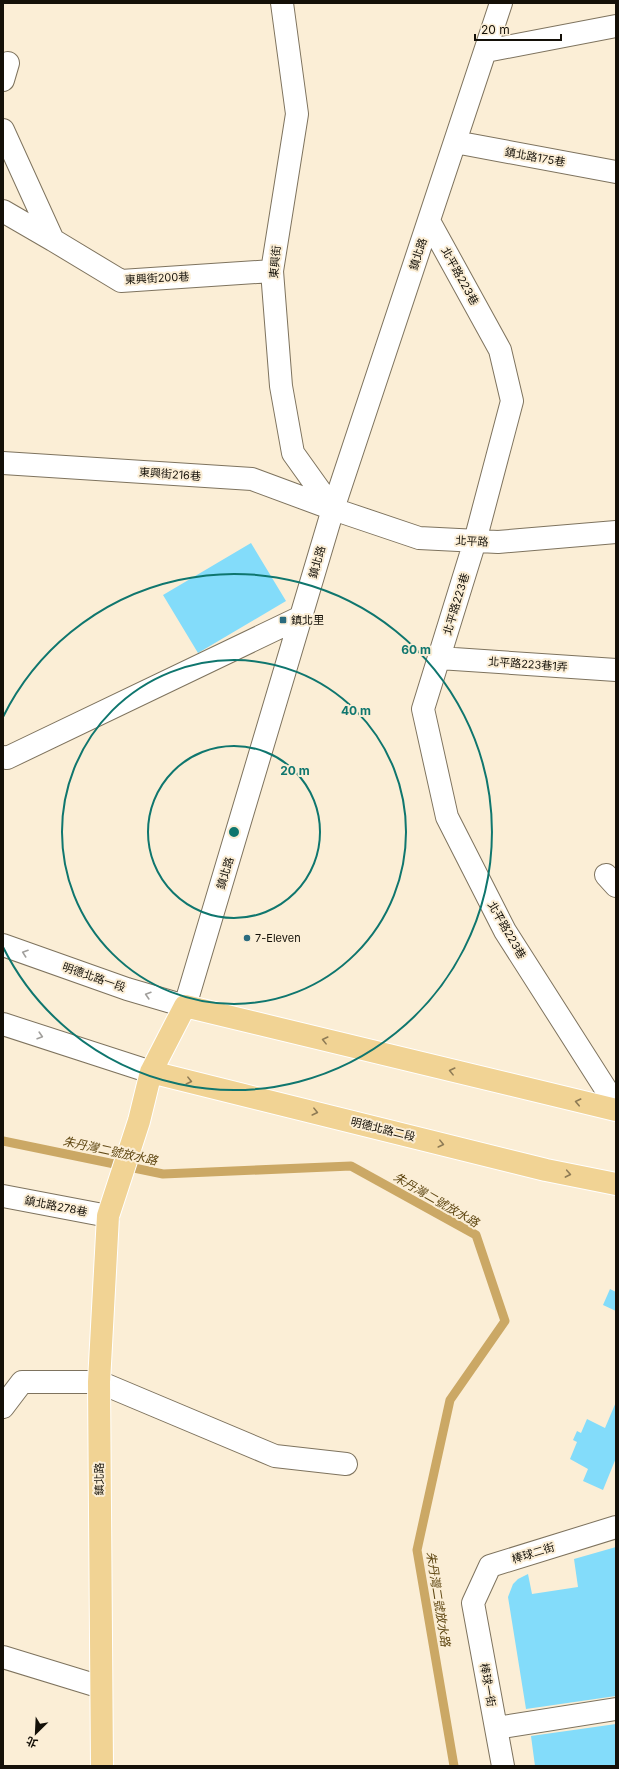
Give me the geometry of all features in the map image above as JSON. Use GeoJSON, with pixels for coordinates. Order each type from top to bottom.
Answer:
{"type":"FeatureCollection","features":[{"type":"Feature","properties":{"kind":"main road","name":"鎮北路"},"geometry":{"type":"LineString","coordinates":[[102,1766],[99,1382],[108,1216],[117,1193],[139,1122],[151,1072],[185,1006]]}},
{"type":"Feature","properties":{"kind":"main road"},"geometry":{"type":"LineString","coordinates":[[185,1006],[616,1110]]}},
{"type":"Feature","properties":{"kind":"main road","name":"明德北路二段"},"geometry":{"type":"LineString","coordinates":[[151,1072],[546,1170],[616,1184]]}},
{"type":"Feature","properties":{"kind":"street","name":"東興街"},"geometry":{"type":"LineString","coordinates":[[282,3],[297,114],[272,271],[281,386],[293,453],[333,509]]}},
{"type":"Feature","properties":{"kind":"street","name":"鎮北路"},"geometry":{"type":"LineString","coordinates":[[185,1006],[333,509],[501,3]]}},
{"type":"Feature","properties":{"kind":"street"},"geometry":{"type":"LineString","coordinates":[[486,51],[616,26]]}},
{"type":"Feature","properties":{"kind":"street"},"geometry":{"type":"LineString","coordinates":[[3,130],[53,240]]}},
{"type":"Feature","properties":{"kind":"street","name":"鎮北路175巷"},"geometry":{"type":"LineString","coordinates":[[455,142],[616,172]]}},
{"type":"Feature","properties":{"kind":"street","name":"東興街200巷"},"geometry":{"type":"LineString","coordinates":[[3,211],[121,281],[272,271]]}},
{"type":"Feature","properties":{"kind":"street","name":"北平路223巷"},"geometry":{"type":"LineString","coordinates":[[429,221],[500,350],[512,401],[475,541],[423,709],[447,817],[505,931],[616,1105]]}},
{"type":"Feature","properties":{"kind":"street","name":"東興街216巷"},"geometry":{"type":"LineString","coordinates":[[3,463],[252,480],[333,509]]}},
{"type":"Feature","properties":{"kind":"street","name":"北平路"},"geometry":{"type":"LineString","coordinates":[[333,509],[419,538],[498,542],[616,532]]}},
{"type":"Feature","properties":{"kind":"street"},"geometry":{"type":"LineString","coordinates":[[3,757],[7,758],[301,617]]}},
{"type":"Feature","properties":{"kind":"street","name":"北平路223巷1弄"},"geometry":{"type":"LineString","coordinates":[[439,658],[616,670]]}},
{"type":"Feature","properties":{"kind":"street","name":"明德北路一段"},"geometry":{"type":"LineString","coordinates":[[3,945],[127,989],[185,1006]]}},
{"type":"Feature","properties":{"kind":"street"},"geometry":{"type":"LineString","coordinates":[[3,1024],[151,1072]]}},
{"type":"Feature","properties":{"kind":"street","name":"鎮北路278巷"},"geometry":{"type":"LineString","coordinates":[[3,1196],[108,1216]]}},
{"type":"Feature","properties":{"kind":"street"},"geometry":{"type":"LineString","coordinates":[[3,1407],[22,1382],[99,1382],[276,1456],[346,1464]]}},
{"type":"Feature","properties":{"kind":"street","name":"棒球二街"},"geometry":{"type":"LineString","coordinates":[[474,1603],[490,1566],[616,1527]]}},
{"type":"Feature","properties":{"kind":"street","name":"棒球一街"},"geometry":{"type":"LineString","coordinates":[[474,1603],[502,1766]]}},
{"type":"Feature","properties":{"kind":"street"},"geometry":{"type":"LineString","coordinates":[[3,1658],[101,1687]]}},
{"type":"Feature","properties":{"kind":"street"},"geometry":{"type":"LineString","coordinates":[[496,1728],[616,1709]]}},
{"type":"Feature","properties":{"kind":"building"},"geometry":{"type":"Polygon","coordinates":[[[251,543],[286,601],[198,653],[163,595],[251,543]]]}},
{"type":"Feature","properties":{"kind":"building"},"geometry":{"type":"Polygon","coordinates":[[[610,1289],[616,1292],[616,1311],[603,1305],[610,1289]]]}},
{"type":"Feature","properties":{"kind":"building"},"geometry":{"type":"Polygon","coordinates":[[[616,1402],[616,1458],[603,1490],[583,1481],[588,1469],[570,1459],[577,1442],[573,1440],[577,1431],[581,1433],[587,1419],[605,1428],[616,1402]]]}},
{"type":"Feature","properties":{"kind":"building"},"geometry":{"type":"Polygon","coordinates":[[[616,1547],[616,1696],[526,1709],[508,1597],[513,1584],[518,1579],[528,1574],[532,1594],[578,1587],[574,1559],[616,1547]]]}},
{"type":"Feature","properties":{"kind":"building"},"geometry":{"type":"Polygon","coordinates":[[[616,1724],[616,1766],[535,1766],[531,1736],[616,1724]]]}},
{"type":"Feature","properties":{"kind":"waterway","name":"朱丹灣二號放水路"},"geometry":{"type":"LineString","coordinates":[[3,1141],[163,1174],[351,1166],[476,1235],[505,1321],[450,1400],[417,1550],[454,1766]]}},
{"type":"Feature","properties":{"kind":"place","name":"鎮北里"},"geometry":{"type":"Point","coordinates":[283,620]}},
{"type":"Feature","properties":{"kind":"place","name":"7-Eleven"},"geometry":{"type":"Point","coordinates":[247,938]}}]}
